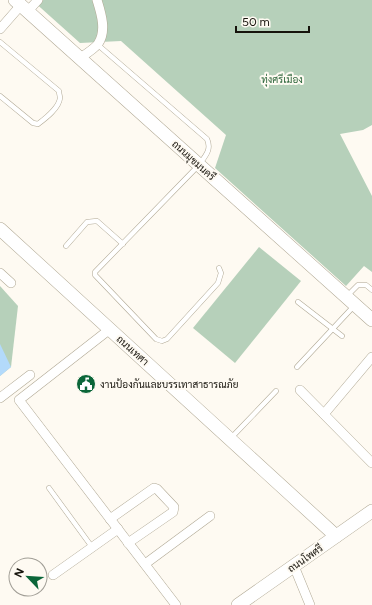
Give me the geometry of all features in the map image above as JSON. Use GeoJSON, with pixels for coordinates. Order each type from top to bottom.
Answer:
{"type":"FeatureCollection","features":[{"type":"Feature","properties":{"kind":"street"},"geometry":{"type":"LineString","coordinates":[[0,29],[21,5],[38,0]]}},
{"type":"Feature","properties":{"kind":"street"},"geometry":{"type":"LineString","coordinates":[[80,58],[98,45],[102,33],[100,10],[97,0]]}},
{"type":"Feature","properties":{"kind":"street","name":"ถนนมุขมนครี"},"geometry":{"type":"LineString","coordinates":[[21,5],[372,320]]}},
{"type":"Feature","properties":{"kind":"street","name":"ถนนเทศา"},"geometry":{"type":"LineString","coordinates":[[0,229],[336,536]]}},
{"type":"Feature","properties":{"kind":"street"},"geometry":{"type":"LineString","coordinates":[[0,273],[11,283]]}},
{"type":"Feature","properties":{"kind":"street"},"geometry":{"type":"LineString","coordinates":[[110,329],[19,400],[176,605]]}},
{"type":"Feature","properties":{"kind":"street"},"geometry":{"type":"LineString","coordinates":[[324,414],[372,357]]}},
{"type":"Feature","properties":{"kind":"street"},"geometry":{"type":"LineString","coordinates":[[0,398],[30,375]]}},
{"type":"Feature","properties":{"kind":"street"},"geometry":{"type":"LineString","coordinates":[[300,390],[372,463]]}},
{"type":"Feature","properties":{"kind":"street"},"geometry":{"type":"LineString","coordinates":[[110,519],[154,488],[157,489],[174,507],[173,512],[128,543]]}},
{"type":"Feature","properties":{"kind":"street","name":"ถนนโพศรี"},"geometry":{"type":"LineString","coordinates":[[238,605],[372,511]]}},
{"type":"Feature","properties":{"kind":"street"},"geometry":{"type":"LineString","coordinates":[[145,564],[210,516]]}},
{"type":"Feature","properties":{"kind":"street"},"geometry":{"type":"LineString","coordinates":[[53,575],[118,529]]}},
{"type":"Feature","properties":{"kind":"street"},"geometry":{"type":"LineString","coordinates":[[294,566],[310,605]]}},
{"type":"Feature","properties":{"kind":"lane"},"geometry":{"type":"LineString","coordinates":[[0,42],[59,91],[60,98],[56,107],[38,124],[33,123],[0,96]]}},
{"type":"Feature","properties":{"kind":"lane"},"geometry":{"type":"LineString","coordinates":[[98,45],[207,139],[210,144],[209,150],[199,165],[94,274],[156,339],[159,340],[166,339],[218,283],[221,273],[219,268]]}},
{"type":"Feature","properties":{"kind":"lane"},"geometry":{"type":"LineString","coordinates":[[66,246],[87,222],[97,221],[123,244]]}},
{"type":"Feature","properties":{"kind":"lane"},"geometry":{"type":"LineString","coordinates":[[297,367],[333,329],[358,285],[366,285],[372,290]]}},
{"type":"Feature","properties":{"kind":"lane"},"geometry":{"type":"LineString","coordinates":[[298,302],[342,336]]}},
{"type":"Feature","properties":{"kind":"lane"},"geometry":{"type":"LineString","coordinates":[[230,439],[276,391]]}},
{"type":"Feature","properties":{"kind":"lane"},"geometry":{"type":"LineString","coordinates":[[49,488],[92,547]]}},
{"type":"Feature","properties":{"kind":"green space","name":"ทุ่งศรีเมือง"},"geometry":{"type":"Polygon","coordinates":[[[32,0],[372,0],[372,125],[363,130],[340,134],[372,196],[372,272],[364,266],[346,286],[215,168],[226,135],[121,41],[80,43],[32,0]]]}},
{"type":"Feature","properties":{"kind":"green space"},"geometry":{"type":"Polygon","coordinates":[[[259,247],[301,281],[235,363],[193,328],[259,247]]]}},
{"type":"Feature","properties":{"kind":"green space"},"geometry":{"type":"Polygon","coordinates":[[[0,286],[18,306],[11,367],[0,376],[0,286]]]}},
{"type":"Feature","properties":{"kind":"water"},"geometry":{"type":"Polygon","coordinates":[[[0,344],[11,367],[0,376],[0,344]]]}},
{"type":"Feature","properties":{"kind":"place","name":"งานป้องกันและบรรเทาสาธารณภัย"},"geometry":{"type":"Point","coordinates":[86,384]}}]}
